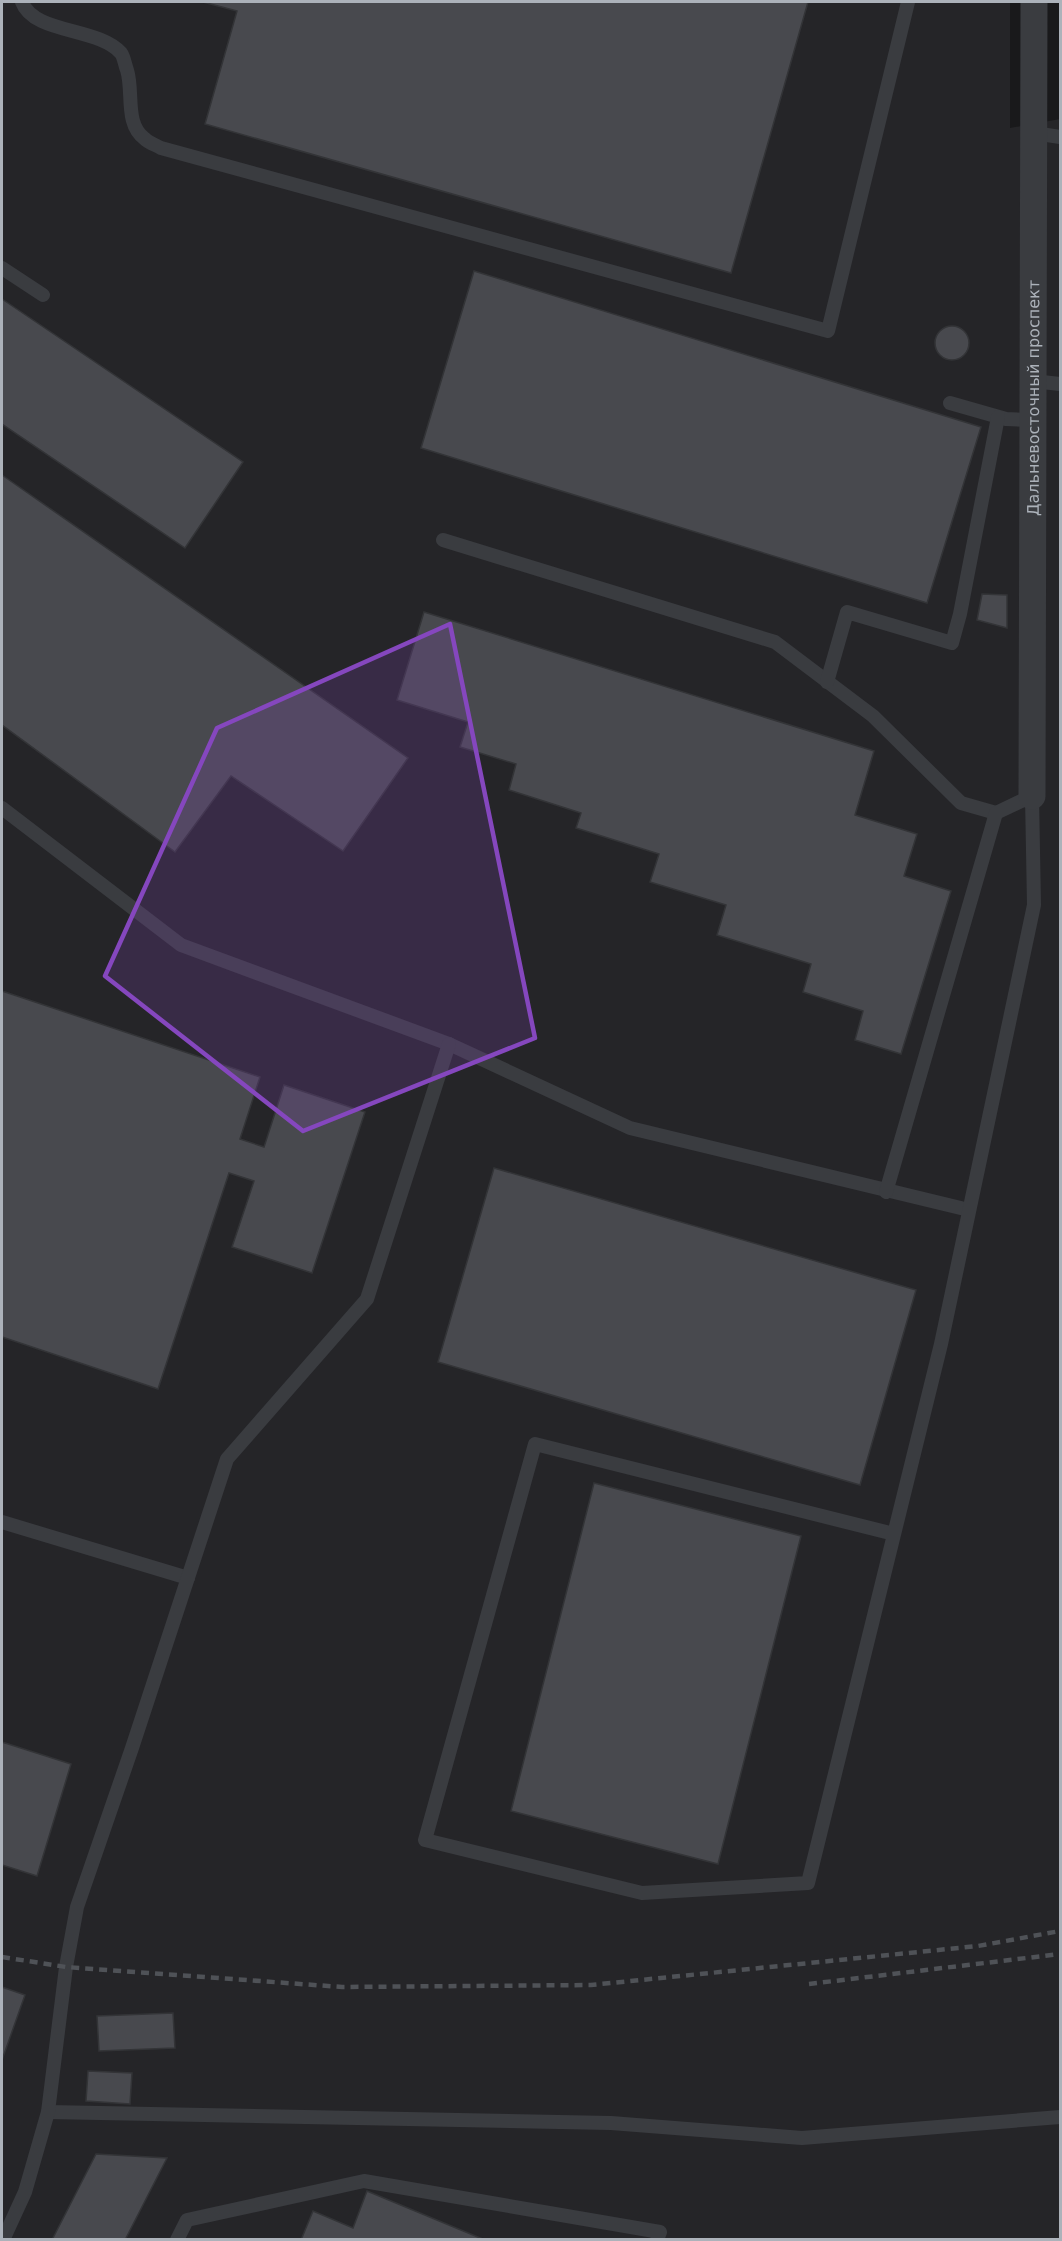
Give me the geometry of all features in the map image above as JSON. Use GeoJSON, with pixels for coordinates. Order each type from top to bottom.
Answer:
{"type":"FeatureCollection","features":[{"type":"Feature","properties":{"kind":"street","name":"Дальневосточный проспект"},"geometry":{"type":"LineString","coordinates":[[1032,796],[1034,724],[1032,420],[1034,2]]}},
{"type":"Feature","properties":{"kind":"lane"},"geometry":{"type":"LineString","coordinates":[[22,2],[23,6],[44,23],[106,41],[122,54],[130,79],[132,120],[144,139],[161,148],[828,331],[908,2]]}},
{"type":"Feature","properties":{"kind":"lane"},"geometry":{"type":"LineString","coordinates":[[1034,133],[1060,137]]}},
{"type":"Feature","properties":{"kind":"lane"},"geometry":{"type":"LineString","coordinates":[[2,268],[43,295]]}},
{"type":"Feature","properties":{"kind":"lane"},"geometry":{"type":"LineString","coordinates":[[1033,381],[1060,384]]}},
{"type":"Feature","properties":{"kind":"lane"},"geometry":{"type":"LineString","coordinates":[[950,403],[998,417],[1032,420]]}},
{"type":"Feature","properties":{"kind":"lane"},"geometry":{"type":"LineString","coordinates":[[827,681],[847,612],[952,643],[960,614],[998,417]]}},
{"type":"Feature","properties":{"kind":"lane"},"geometry":{"type":"LineString","coordinates":[[443,540],[775,642],[873,716],[961,803],[996,813],[1032,796],[1034,905],[941,1344],[894,1534],[807,1883],[642,1893],[425,1840],[535,1444],[894,1534]]}},
{"type":"Feature","properties":{"kind":"lane"},"geometry":{"type":"LineString","coordinates":[[2,808],[181,945],[449,1044],[630,1128],[886,1192],[969,1210]]}},
{"type":"Feature","properties":{"kind":"lane"},"geometry":{"type":"LineString","coordinates":[[886,1192],[996,813]]}},
{"type":"Feature","properties":{"kind":"lane"},"geometry":{"type":"LineString","coordinates":[[3,2240],[25,2192],[48,2112],[76,1907],[227,1459],[367,1299],[449,1044]]}},
{"type":"Feature","properties":{"kind":"lane"},"geometry":{"type":"LineString","coordinates":[[2,1522],[188,1578]]}},
{"type":"Feature","properties":{"kind":"lane"},"geometry":{"type":"LineString","coordinates":[[48,2112],[611,2123],[802,2138],[1060,2117]]}},
{"type":"Feature","properties":{"kind":"lane"},"geometry":{"type":"LineString","coordinates":[[177,2240],[187,2220],[364,2181],[660,2232],[657,2240]]}},
{"type":"Feature","properties":{"kind":"highlighted area"},"geometry":{"type":"Polygon","coordinates":[[[450,624],[535,1038],[303,1131],[105,976],[217,728],[450,624]]]}},
{"type":"Feature","properties":{"kind":"shaded area"},"geometry":{"type":"Polygon","coordinates":[[[2,2],[1010,2],[1010,128],[1060,119],[1060,2239],[2,2240],[2,2]]]}},
{"type":"Feature","properties":{"kind":"building"},"geometry":{"type":"Polygon","coordinates":[[[203,2],[808,2],[731,273],[205,124],[237,11],[203,2]]]}},
{"type":"Feature","properties":{"kind":"building"},"geometry":{"type":"Polygon","coordinates":[[[474,271],[981,427],[927,603],[421,448],[474,271]]]}},
{"type":"Feature","properties":{"kind":"building"},"geometry":{"type":"Polygon","coordinates":[[[2,299],[243,462],[185,548],[2,424],[2,299]]]}},
{"type":"Feature","properties":{"kind":"building"},"geometry":{"type":"Polygon","coordinates":[[[952,326],[964,331],[969,343],[964,355],[952,360],[940,355],[935,343],[940,331],[952,326]]]}},
{"type":"Feature","properties":{"kind":"building"},"geometry":{"type":"Polygon","coordinates":[[[2,475],[408,758],[343,851],[231,776],[175,852],[2,725],[2,475]]]}},
{"type":"Feature","properties":{"kind":"building"},"geometry":{"type":"Polygon","coordinates":[[[982,594],[1007,595],[1007,628],[977,620],[982,594]]]}},
{"type":"Feature","properties":{"kind":"building"},"geometry":{"type":"Polygon","coordinates":[[[424,612],[874,751],[855,815],[917,834],[904,876],[951,891],[901,1054],[855,1040],[863,1011],[803,992],[811,964],[717,935],[726,905],[650,882],[659,854],[576,828],[581,813],[509,790],[516,764],[460,747],[468,722],[397,700],[424,612]]]}},
{"type":"Feature","properties":{"kind":"building"},"geometry":{"type":"Polygon","coordinates":[[[2,991],[260,1077],[240,1139],[264,1147],[284,1085],[365,1112],[312,1273],[232,1247],[254,1181],[229,1173],[158,1389],[2,1337],[2,991]]]}},
{"type":"Feature","properties":{"kind":"building"},"geometry":{"type":"Polygon","coordinates":[[[494,1168],[916,1290],[860,1485],[438,1362],[494,1168]]]}},
{"type":"Feature","properties":{"kind":"building"},"geometry":{"type":"Polygon","coordinates":[[[594,1483],[801,1536],[718,1864],[511,1811],[594,1483]]]}},
{"type":"Feature","properties":{"kind":"building"},"geometry":{"type":"Polygon","coordinates":[[[2,1742],[71,1764],[37,1876],[2,1865],[2,1742]]]}},
{"type":"Feature","properties":{"kind":"building"},"geometry":{"type":"Polygon","coordinates":[[[2,1987],[25,1995],[2,2060],[2,1987]]]}},
{"type":"Feature","properties":{"kind":"building"},"geometry":{"type":"Polygon","coordinates":[[[173,2013],[175,2048],[99,2051],[97,2016],[173,2013]]]}},
{"type":"Feature","properties":{"kind":"building"},"geometry":{"type":"Polygon","coordinates":[[[88,2071],[132,2073],[130,2104],[86,2101],[88,2071]]]}},
{"type":"Feature","properties":{"kind":"building"},"geometry":{"type":"Polygon","coordinates":[[[96,2154],[167,2158],[125,2240],[52,2240],[96,2154]]]}},
{"type":"Feature","properties":{"kind":"building"},"geometry":{"type":"Polygon","coordinates":[[[367,2191],[485,2240],[301,2240],[313,2211],[353,2228],[367,2191]]]}},
{"type":"Feature","properties":{"kind":"railway"},"geometry":{"type":"LineString","coordinates":[[2,1957],[66,1967],[342,1987],[591,1985],[978,1946],[1060,1931]]}},
{"type":"Feature","properties":{"kind":"railway"},"geometry":{"type":"LineString","coordinates":[[809,1984],[1060,1954]]}}]}
